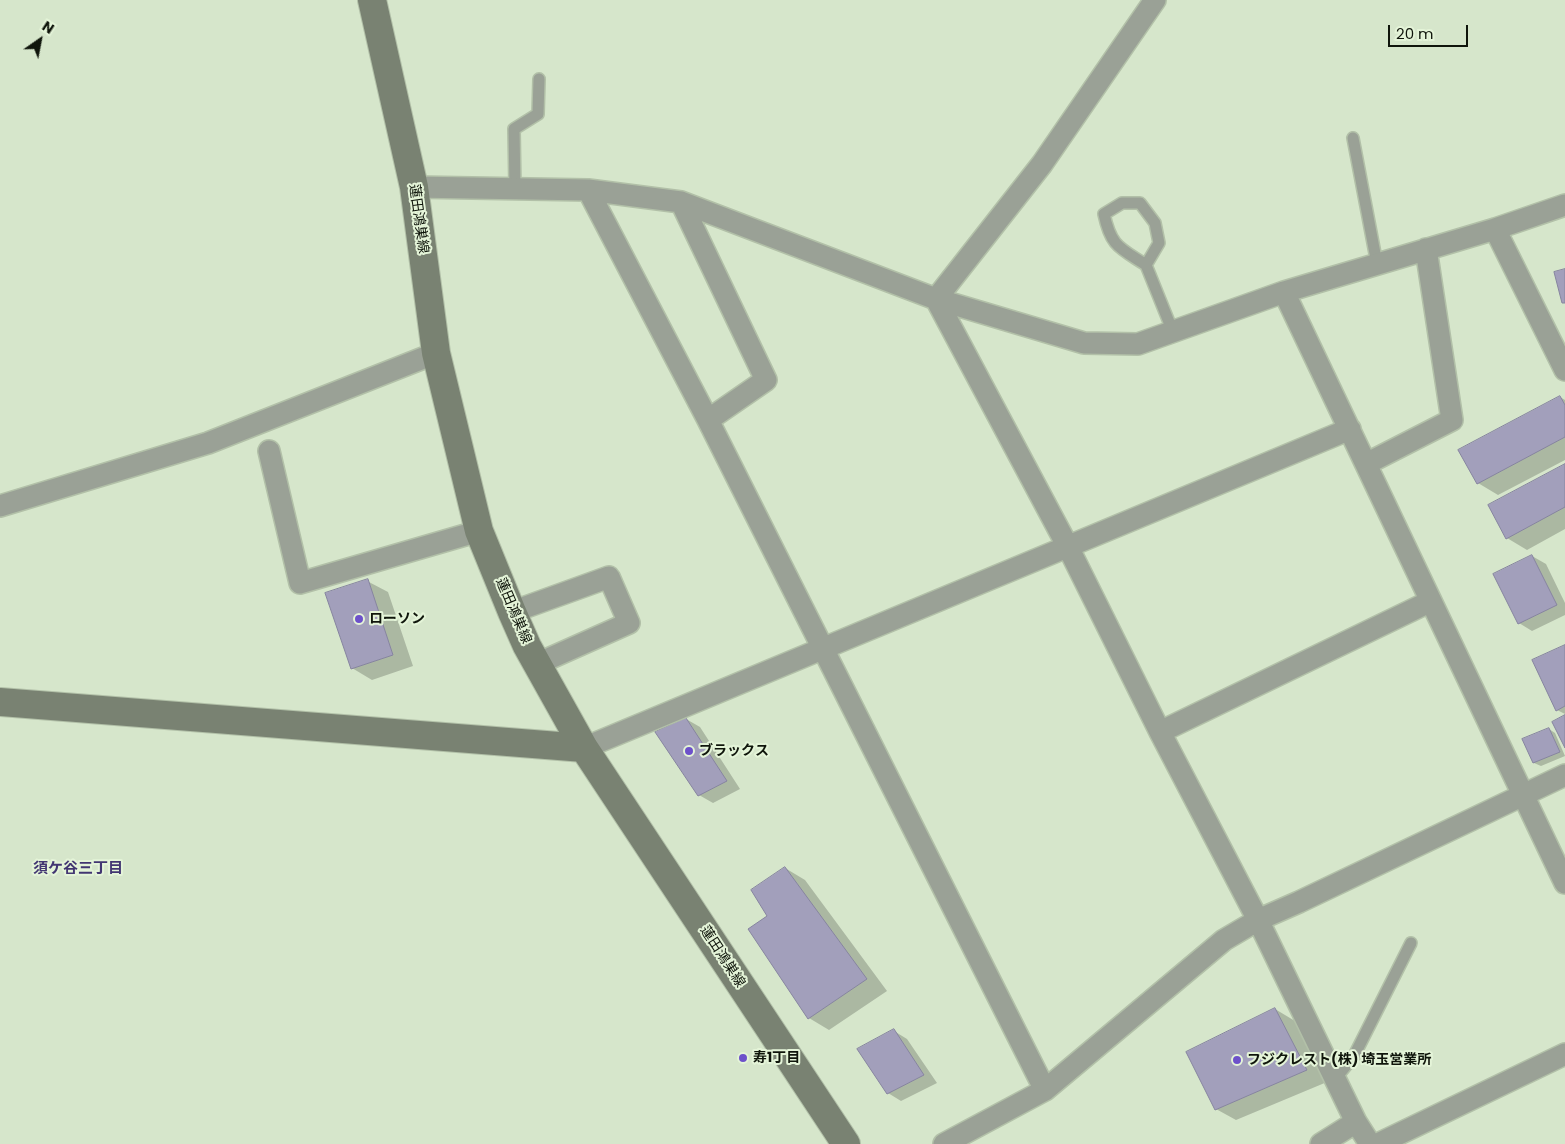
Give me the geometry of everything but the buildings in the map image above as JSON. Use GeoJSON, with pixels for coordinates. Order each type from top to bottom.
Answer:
{"type":"FeatureCollection","features":[{"type":"Feature","properties":{"kind":"main road","name":"蓮田鴻巣線"},"geometry":{"type":"LineString","coordinates":[[372,0],[414,187],[436,353],[480,530],[512,612],[527,646],[584,748],[846,1144]]}},
{"type":"Feature","properties":{"kind":"main road"},"geometry":{"type":"LineString","coordinates":[[0,702],[584,748]]}},
{"type":"Feature","properties":{"kind":"street"},"geometry":{"type":"LineString","coordinates":[[936,299],[1042,164],[1155,0]]}},
{"type":"Feature","properties":{"kind":"street"},"geometry":{"type":"LineString","coordinates":[[414,187],[588,190],[681,202],[936,299],[1084,343],[1138,344],[1284,292],[1495,229],[1565,205]]}},
{"type":"Feature","properties":{"kind":"street"},"geometry":{"type":"LineString","coordinates":[[588,190],[824,648],[1045,1090]]}},
{"type":"Feature","properties":{"kind":"street"},"geometry":{"type":"LineString","coordinates":[[681,202],[766,380],[708,420]]}},
{"type":"Feature","properties":{"kind":"street"},"geometry":{"type":"LineString","coordinates":[[1495,229],[1565,370]]}},
{"type":"Feature","properties":{"kind":"street"},"geometry":{"type":"LineString","coordinates":[[1366,464],[1452,420],[1426,249]]}},
{"type":"Feature","properties":{"kind":"street"},"geometry":{"type":"LineString","coordinates":[[1284,292],[1565,883]]}},
{"type":"Feature","properties":{"kind":"street"},"geometry":{"type":"LineString","coordinates":[[936,299],[1068,547],[1160,732],[1258,920],[1356,1122],[1370,1144]]}},
{"type":"Feature","properties":{"kind":"street"},"geometry":{"type":"LineString","coordinates":[[0,506],[208,443],[436,353]]}},
{"type":"Feature","properties":{"kind":"street"},"geometry":{"type":"LineString","coordinates":[[584,748],[1350,429]]}},
{"type":"Feature","properties":{"kind":"street"},"geometry":{"type":"LineString","coordinates":[[269,451],[300,583],[480,530]]}},
{"type":"Feature","properties":{"kind":"street"},"geometry":{"type":"LineString","coordinates":[[512,612],[609,577],[629,623],[537,664]]}},
{"type":"Feature","properties":{"kind":"street"},"geometry":{"type":"LineString","coordinates":[[1160,732],[1431,601]]}},
{"type":"Feature","properties":{"kind":"street"},"geometry":{"type":"LineString","coordinates":[[944,1144],[1045,1090],[1224,940],[1258,920],[1317,894],[1565,775]]}},
{"type":"Feature","properties":{"kind":"street"},"geometry":{"type":"LineString","coordinates":[[1378,1144],[1565,1054]]}},
{"type":"Feature","properties":{"kind":"street"},"geometry":{"type":"LineString","coordinates":[[1320,1144],[1356,1122]]}},
{"type":"Feature","properties":{"kind":"lane"},"geometry":{"type":"LineString","coordinates":[[515,189],[514,129],[538,114],[539,79]]}},
{"type":"Feature","properties":{"kind":"lane"},"geometry":{"type":"LineString","coordinates":[[1353,138],[1376,264]]}},
{"type":"Feature","properties":{"kind":"lane"},"geometry":{"type":"LineString","coordinates":[[1146,265],[1159,243],[1154,223],[1140,203],[1122,203],[1104,214],[1108,232],[1117,246],[1146,265],[1173,332]]}},
{"type":"Feature","properties":{"kind":"lane"},"geometry":{"type":"LineString","coordinates":[[1335,1079],[1354,1056],[1411,943]]}},
{"type":"Feature","properties":{"kind":"place","name":"ローソン"},"geometry":{"type":"Point","coordinates":[359,619]}},
{"type":"Feature","properties":{"kind":"place","name":"ブラックス"},"geometry":{"type":"Point","coordinates":[689,751]}},
{"type":"Feature","properties":{"kind":"place","name":"寿1丁目"},"geometry":{"type":"Point","coordinates":[743,1058]}},
{"type":"Feature","properties":{"kind":"place","name":"フジクレスト(株) 埼玉営業所"},"geometry":{"type":"Point","coordinates":[1237,1060]}},
{"type":"Feature","properties":{"kind":"district","name":"須ケ谷三丁目"},"geometry":{"type":"Point","coordinates":[78,869]}}]}
